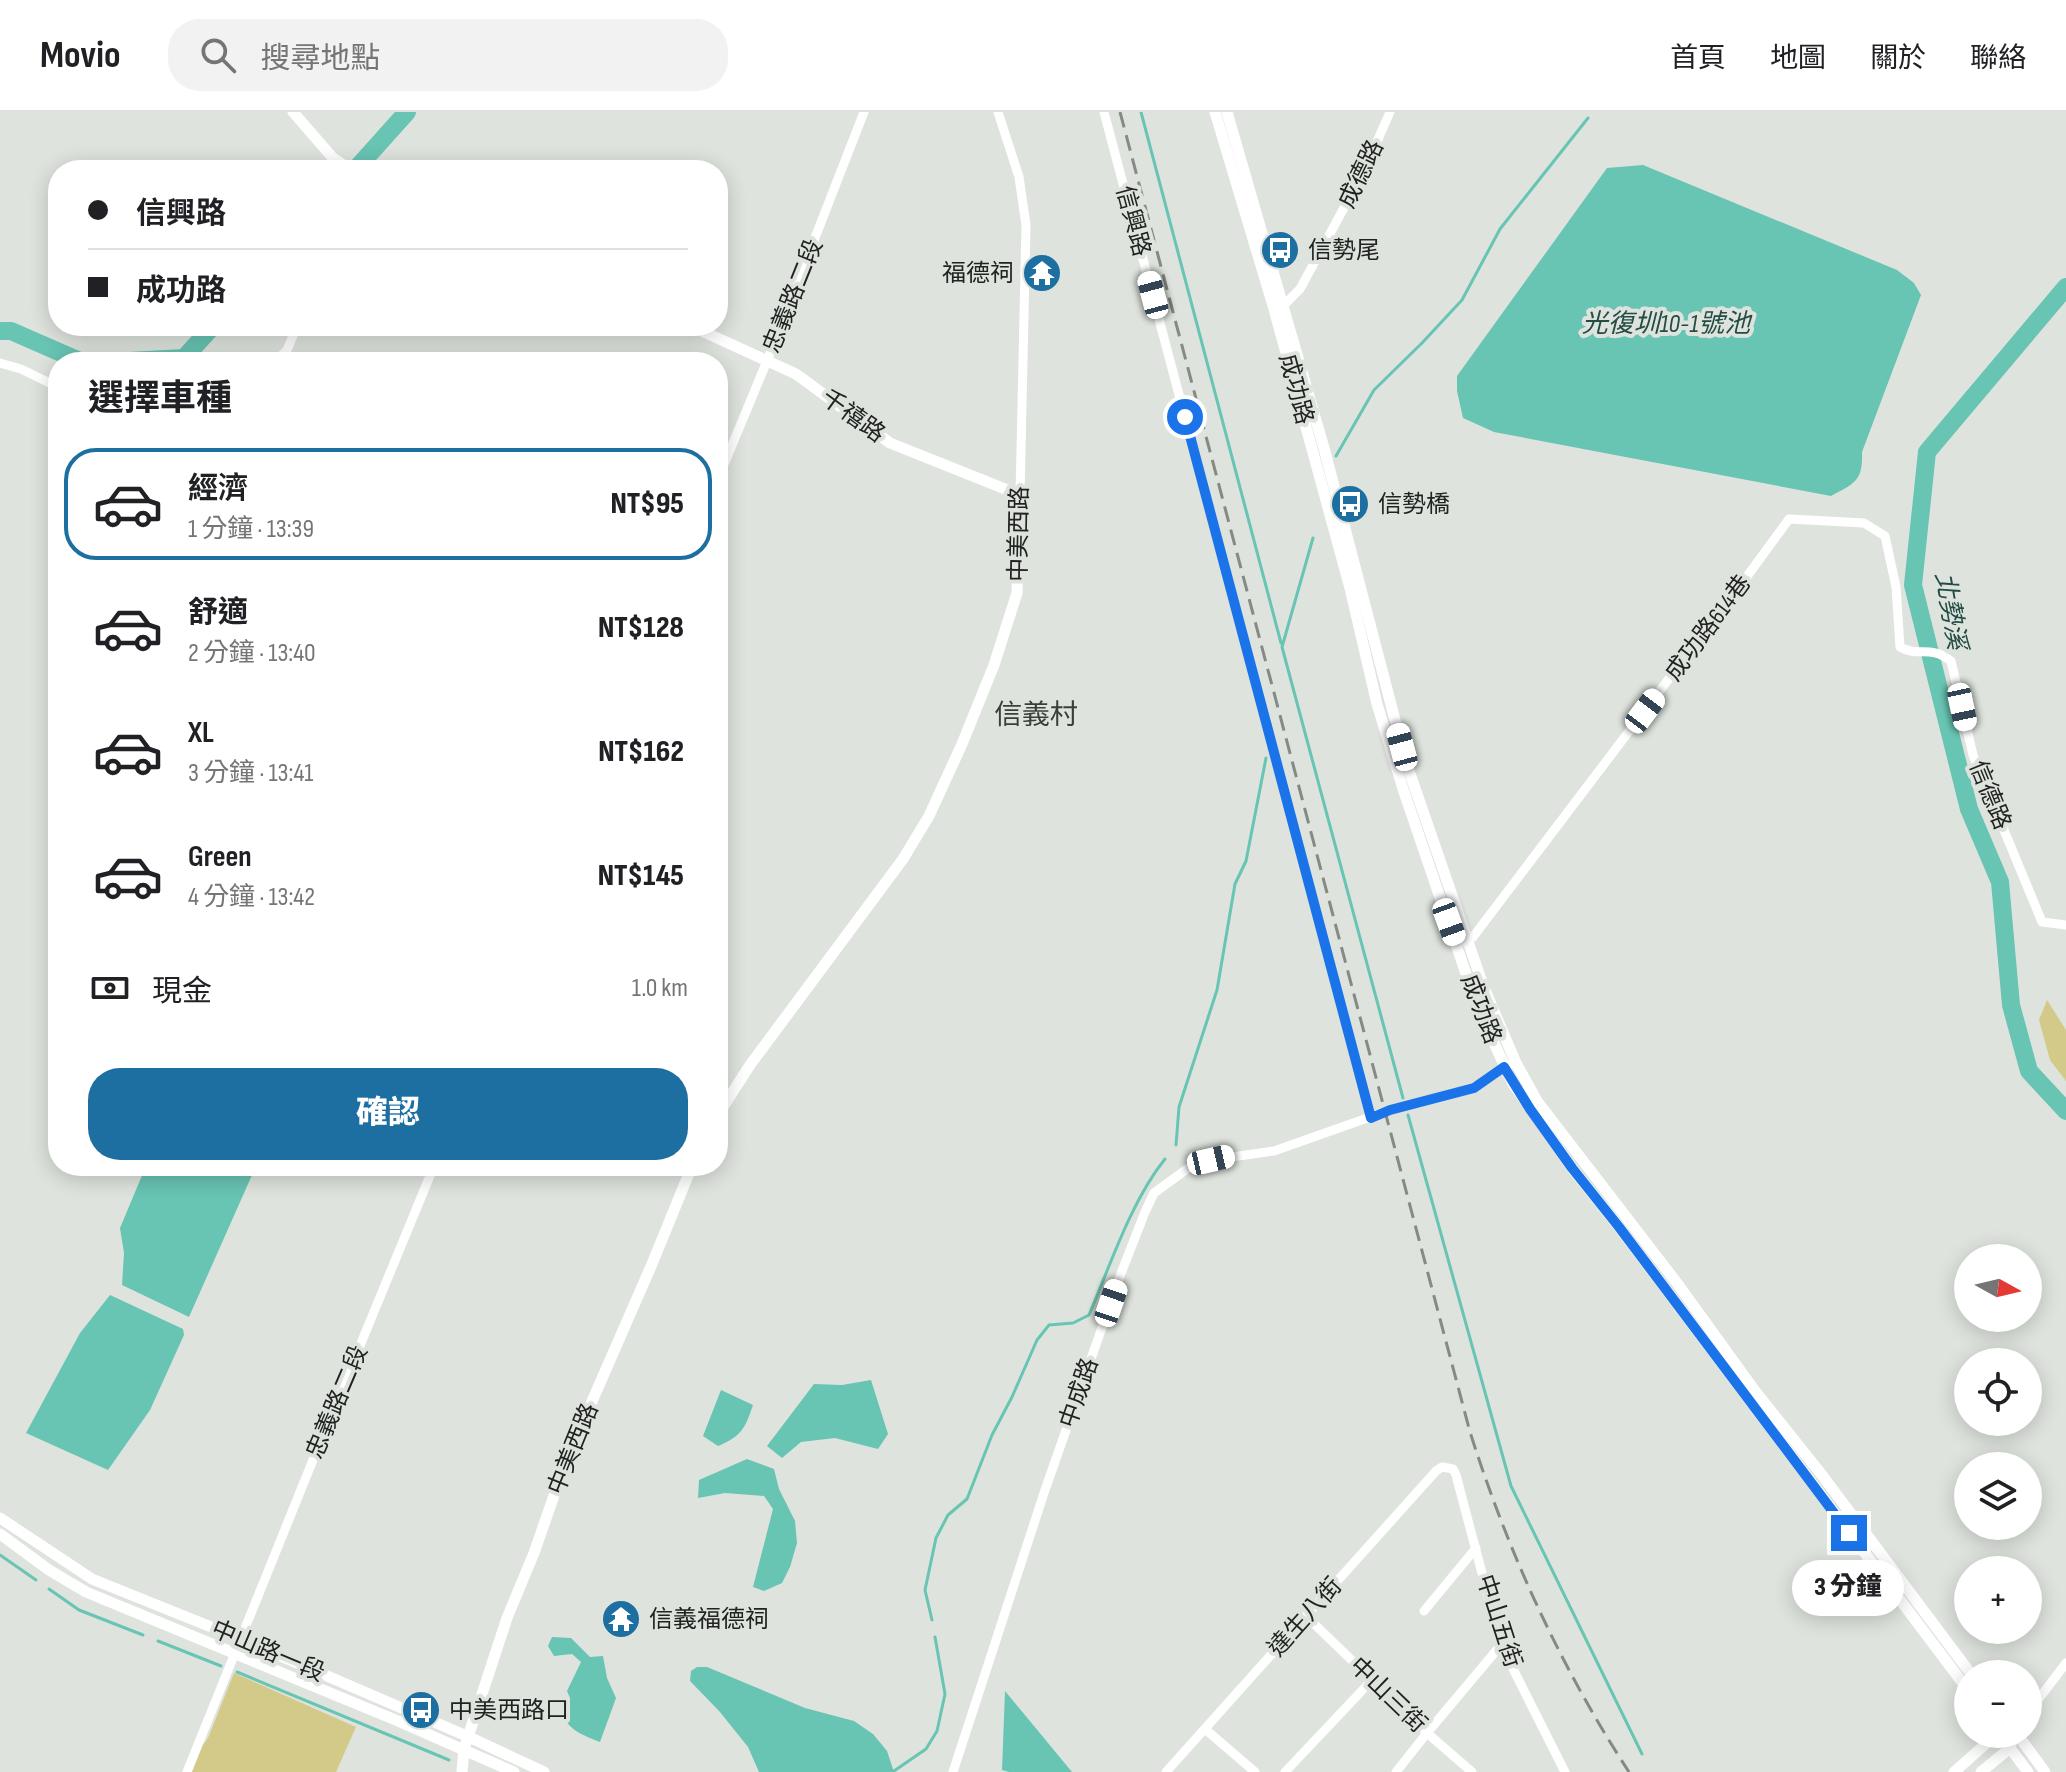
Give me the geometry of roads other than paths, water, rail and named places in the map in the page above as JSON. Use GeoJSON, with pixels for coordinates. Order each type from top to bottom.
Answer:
{"type":"FeatureCollection","features":[{"type":"Feature","properties":{"kind":"street"},"geometry":{"type":"LineString","coordinates":[[293,112],[336,160]]}},
{"type":"Feature","properties":{"kind":"street","name":"忠義路二段"},"geometry":{"type":"LineString","coordinates":[[728,455],[864,112]]}},
{"type":"Feature","properties":{"kind":"street","name":"中美西路"},"geometry":{"type":"LineString","coordinates":[[728,1099],[750,1065],[903,859],[929,816],[994,665],[1017,593],[1026,225],[1019,177],[998,112]]}},
{"type":"Feature","properties":{"kind":"street","name":"信興路"},"geometry":{"type":"LineString","coordinates":[[1104,112],[1371,1118]]}},
{"type":"Feature","properties":{"kind":"street","name":"成功路"},"geometry":{"type":"LineString","coordinates":[[1215,112],[1324,448],[1406,762],[1463,942],[1484,988],[1510,1065],[1677,1283],[1755,1391],[1822,1475],[1954,1669]]}},
{"type":"Feature","properties":{"kind":"street","name":"成功路"},"geometry":{"type":"LineString","coordinates":[[1227,112],[1278,308]]}},
{"type":"Feature","properties":{"kind":"street","name":"成德路"},"geometry":{"type":"LineString","coordinates":[[1278,308],[1300,289],[1365,169],[1390,112]]}},
{"type":"Feature","properties":{"kind":"street","name":"千禧路"},"geometry":{"type":"LineString","coordinates":[[713,336],[796,374],[890,443],[1020,495]]}},
{"type":"Feature","properties":{"kind":"street"},"geometry":{"type":"LineString","coordinates":[[0,363],[48,382]]}},
{"type":"Feature","properties":{"kind":"street","name":"成功路614巷"},"geometry":{"type":"LineString","coordinates":[[1463,942],[1473,937],[1724,609],[1789,519],[1864,523],[1885,536],[1896,587],[1900,647],[1908,652]]}},
{"type":"Feature","properties":{"kind":"street","name":"信德路"},"geometry":{"type":"LineString","coordinates":[[1908,652],[1933,651],[1951,661],[1973,755],[2042,922],[2066,925]]}},
{"type":"Feature","properties":{"kind":"street","name":"中成路"},"geometry":{"type":"LineString","coordinates":[[953,1772],[1044,1493],[1120,1276],[1154,1193],[1187,1169],[1211,1160],[1274,1151],[1390,1110],[1474,1088],[1510,1065]]}},
{"type":"Feature","properties":{"kind":"street","name":"忠義路二段"},"geometry":{"type":"LineString","coordinates":[[187,1772],[430,1176]]}},
{"type":"Feature","properties":{"kind":"street","name":"中美西路"},"geometry":{"type":"LineString","coordinates":[[462,1772],[464,1749],[507,1618],[534,1553],[566,1461],[688,1176]]}},
{"type":"Feature","properties":{"kind":"street","name":"中山五街"},"geometry":{"type":"LineString","coordinates":[[1446,1467],[1453,1469],[1456,1475],[1501,1645],[1565,1772]]}},
{"type":"Feature","properties":{"kind":"street","name":"達生八街"},"geometry":{"type":"LineString","coordinates":[[1166,1772],[1436,1471],[1446,1467]]}},
{"type":"Feature","properties":{"kind":"street","name":"中山路一段"},"geometry":{"type":"LineString","coordinates":[[0,1518],[92,1579],[241,1639],[544,1772]]}},
{"type":"Feature","properties":{"kind":"street","name":"中山路一段"},"geometry":{"type":"LineString","coordinates":[[0,1534],[49,1570],[86,1592],[514,1772]]}},
{"type":"Feature","properties":{"kind":"street"},"geometry":{"type":"LineString","coordinates":[[1424,1611],[1476,1548]]}},
{"type":"Feature","properties":{"kind":"street","name":"成功路"},"geometry":{"type":"LineString","coordinates":[[1903,1594],[1959,1660]]}},
{"type":"Feature","properties":{"kind":"street","name":"中山三街"},"geometry":{"type":"LineString","coordinates":[[1306,1616],[1472,1772]]}},
{"type":"Feature","properties":{"kind":"street"},"geometry":{"type":"LineString","coordinates":[[1396,1772],[1501,1645]]}},
{"type":"Feature","properties":{"kind":"street"},"geometry":{"type":"LineString","coordinates":[[2042,1695],[2066,1663]]}},
{"type":"Feature","properties":{"kind":"street"},"geometry":{"type":"LineString","coordinates":[[1285,1772],[1372,1680]]}},
{"type":"Feature","properties":{"kind":"street"},"geometry":{"type":"LineString","coordinates":[[1205,1729],[1255,1772]]}},
{"type":"Feature","properties":{"kind":"street"},"geometry":{"type":"LineString","coordinates":[[1954,1772],[1982,1748]]}},
{"type":"Feature","properties":{"kind":"street"},"geometry":{"type":"LineString","coordinates":[[1981,1772],[2010,1748],[2028,1772]]}},
{"type":"Feature","properties":{"kind":"street"},"geometry":{"type":"LineString","coordinates":[[2026,1748],[2045,1772]]}},
{"type":"Feature","properties":{"kind":"water","name":"光復圳10-1號池"},"geometry":{"type":"Polygon","coordinates":[[[1643,165],[1897,270],[1914,283],[1921,295],[1862,452],[1859,475],[1846,488],[1831,496],[1494,432],[1463,418],[1457,376],[1607,168],[1643,165]]]}},
{"type":"Feature","properties":{"kind":"water"},"geometry":{"type":"Polygon","coordinates":[[[142,1176],[252,1176],[189,1317],[122,1285],[124,1253],[120,1228],[142,1176]]]}},
{"type":"Feature","properties":{"kind":"water"},"geometry":{"type":"Polygon","coordinates":[[[110,1295],[183,1329],[184,1335],[150,1410],[108,1470],[26,1433],[80,1333],[110,1295]]]}},
{"type":"Feature","properties":{"kind":"water"},"geometry":{"type":"Polygon","coordinates":[[[871,1380],[888,1434],[878,1449],[835,1438],[801,1442],[782,1458],[767,1446],[814,1384],[842,1385],[871,1380]]]}},
{"type":"Feature","properties":{"kind":"water"},"geometry":{"type":"Polygon","coordinates":[[[721,1390],[753,1405],[742,1430],[718,1446],[703,1436],[721,1390]]]}},
{"type":"Feature","properties":{"kind":"water"},"geometry":{"type":"Polygon","coordinates":[[[747,1459],[774,1469],[779,1489],[795,1521],[797,1543],[790,1567],[782,1583],[764,1591],[753,1587],[773,1509],[764,1496],[725,1493],[698,1498],[699,1480],[747,1459]]]}},
{"type":"Feature","properties":{"kind":"water"},"geometry":{"type":"Polygon","coordinates":[[[552,1637],[571,1638],[590,1657],[603,1656],[607,1678],[616,1698],[600,1742],[576,1731],[564,1718],[562,1712],[570,1698],[567,1691],[581,1662],[572,1654],[554,1656],[548,1646],[552,1637]]]}},
{"type":"Feature","properties":{"kind":"water"},"geometry":{"type":"Polygon","coordinates":[[[697,1667],[707,1667],[805,1708],[854,1721],[873,1734],[887,1751],[894,1772],[759,1772],[748,1747],[690,1681],[691,1671],[697,1667]]]}},
{"type":"Feature","properties":{"kind":"water"},"geometry":{"type":"Polygon","coordinates":[[[1005,1691],[1072,1772],[1002,1770],[1005,1691]]]}},
{"type":"Feature","properties":{"kind":"waterway"},"geometry":{"type":"LineString","coordinates":[[364,160],[407,112]]}},
{"type":"Feature","properties":{"kind":"waterway"},"geometry":{"type":"LineString","coordinates":[[1141,112],[1281,643]]}},
{"type":"Feature","properties":{"kind":"waterway"},"geometry":{"type":"LineString","coordinates":[[1336,456],[1374,390],[1462,300],[1500,229],[1588,118]]}},
{"type":"Feature","properties":{"kind":"waterway","name":"北勢溪"},"geometry":{"type":"LineString","coordinates":[[2066,287],[1927,452],[1913,585],[1969,809],[2000,882],[2011,1005],[2029,1071],[2066,1111]]}},
{"type":"Feature","properties":{"kind":"waterway"},"geometry":{"type":"LineString","coordinates":[[0,331],[11,331],[59,352]]}},
{"type":"Feature","properties":{"kind":"waterway"},"geometry":{"type":"LineString","coordinates":[[189,352],[204,336]]}},
{"type":"Feature","properties":{"kind":"waterway"},"geometry":{"type":"LineString","coordinates":[[1313,538],[1282,647],[1403,1098]]}},
{"type":"Feature","properties":{"kind":"waterway"},"geometry":{"type":"LineString","coordinates":[[1176,1145],[1179,1107],[1217,990],[1235,884],[1246,861],[1266,758]]}},
{"type":"Feature","properties":{"kind":"waterway"},"geometry":{"type":"LineString","coordinates":[[1408,1115],[1511,1486],[1642,1754]]}},
{"type":"Feature","properties":{"kind":"waterway"},"geometry":{"type":"LineString","coordinates":[[932,1620],[925,1590],[936,1538],[948,1515],[967,1499],[992,1435],[1037,1340],[1049,1325],[1073,1323],[1089,1315],[1132,1214],[1165,1159]]}},
{"type":"Feature","properties":{"kind":"waterway"},"geometry":{"type":"LineString","coordinates":[[0,1555],[36,1580]]}},
{"type":"Feature","properties":{"kind":"waterway"},"geometry":{"type":"LineString","coordinates":[[49,1589],[79,1610],[143,1635]]}},
{"type":"Feature","properties":{"kind":"waterway"},"geometry":{"type":"LineString","coordinates":[[894,1771],[926,1749],[937,1731],[945,1694],[935,1637]]}},
{"type":"Feature","properties":{"kind":"waterway"},"geometry":{"type":"LineString","coordinates":[[158,1641],[221,1666]]}},
{"type":"Feature","properties":{"kind":"waterway"},"geometry":{"type":"LineString","coordinates":[[237,1672],[449,1760]]}},
{"type":"Feature","properties":{"kind":"railway"},"geometry":{"type":"LineString","coordinates":[[1120,112],[1470,1432],[1501,1521],[1538,1607],[1580,1691],[1629,1772]]}},
{"type":"Feature","properties":{"kind":"place","name":"信勢尾"},"geometry":{"type":"Point","coordinates":[1280,250]}},
{"type":"Feature","properties":{"kind":"place","name":"福德祠"},"geometry":{"type":"Point","coordinates":[1042,273]}},
{"type":"Feature","properties":{"kind":"place","name":"信勢橋"},"geometry":{"type":"Point","coordinates":[1350,504]}},
{"type":"Feature","properties":{"kind":"place","name":"信義福德祠"},"geometry":{"type":"Point","coordinates":[621,1619]}},
{"type":"Feature","properties":{"kind":"place","name":"中美西路口"},"geometry":{"type":"Point","coordinates":[421,1710]}},
{"type":"Feature","properties":{"kind":"district","name":"信義村"},"geometry":{"type":"Point","coordinates":[1036,715]}}]}
